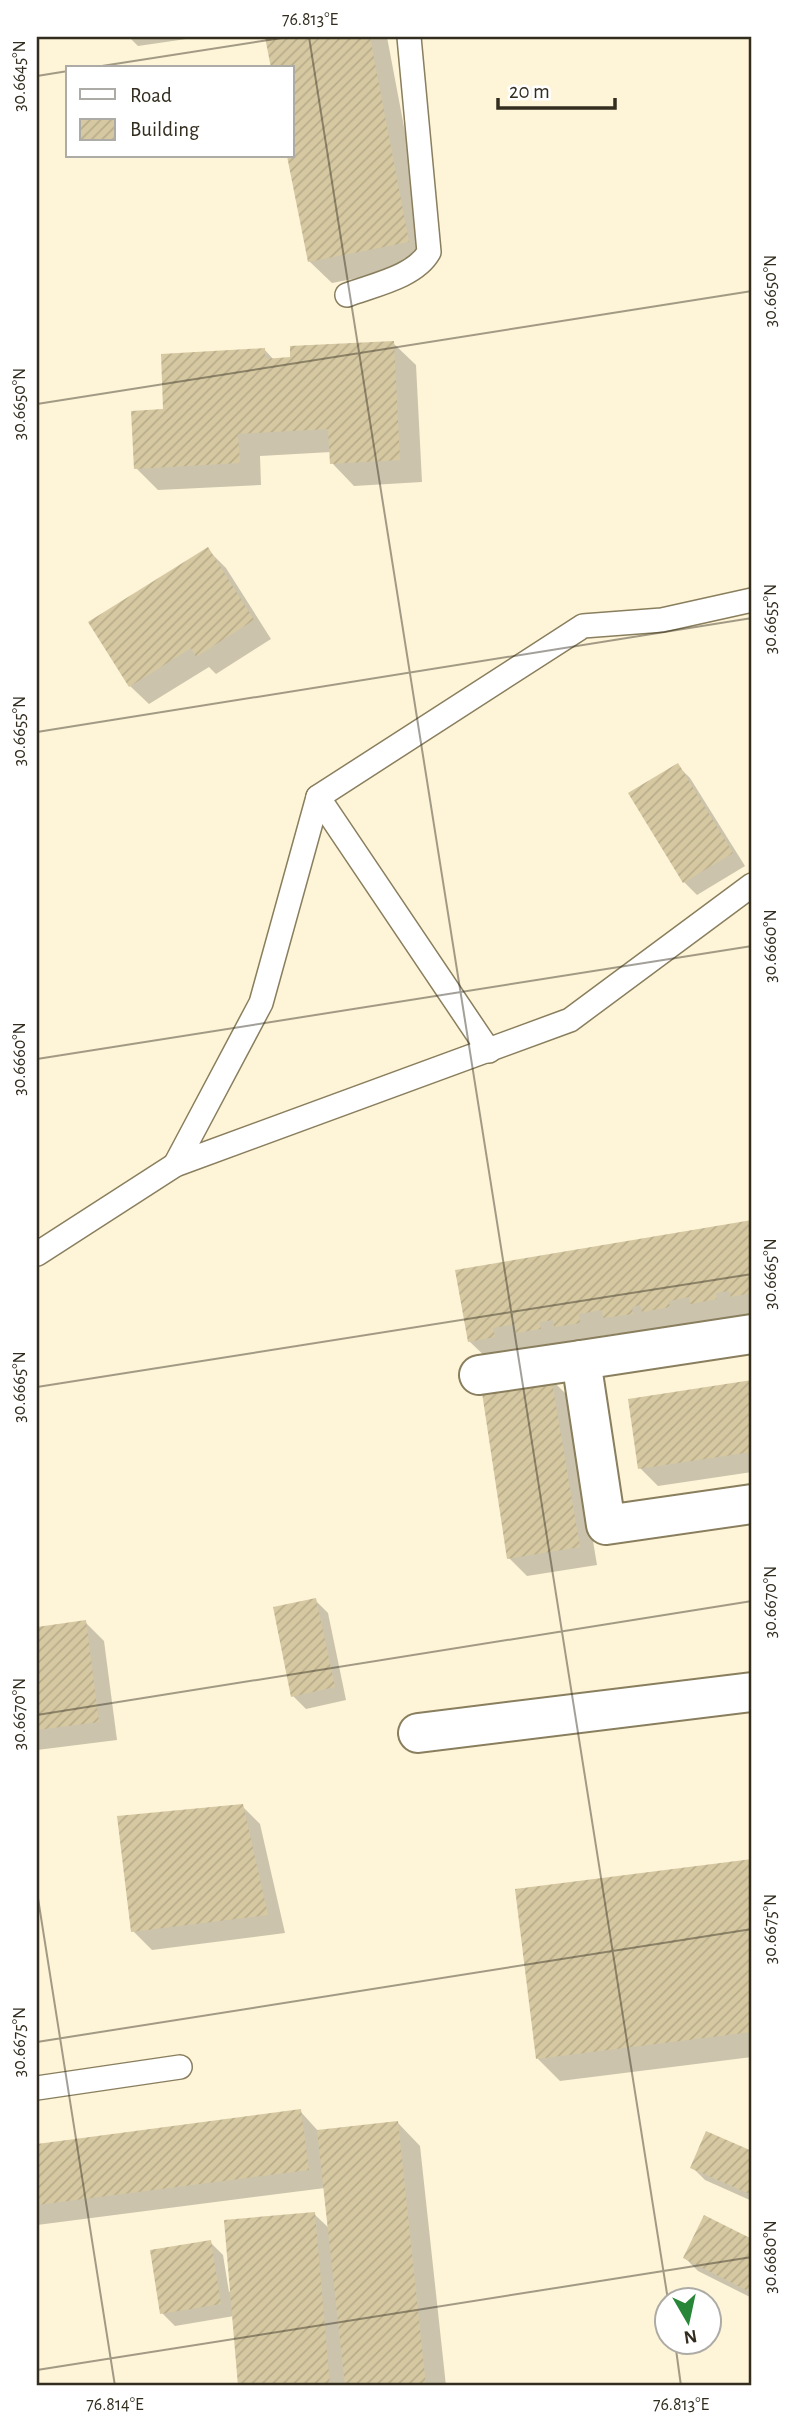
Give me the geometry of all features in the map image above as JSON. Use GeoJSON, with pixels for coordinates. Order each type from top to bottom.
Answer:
{"type":"FeatureCollection","features":[{"type":"Feature","properties":{"kind":"street"},"geometry":{"type":"LineString","coordinates":[[479,1375],[752,1334]]}},
{"type":"Feature","properties":{"kind":"street"},"geometry":{"type":"LineString","coordinates":[[581,1360],[606,1525],[752,1504]]}},
{"type":"Feature","properties":{"kind":"street"},"geometry":{"type":"LineString","coordinates":[[418,1734],[752,1692]]}},
{"type":"Feature","properties":{"kind":"lane"},"geometry":{"type":"LineString","coordinates":[[347,295],[411,270],[424,261],[429,252],[409,37]]}},
{"type":"Feature","properties":{"kind":"lane"},"geometry":{"type":"LineString","coordinates":[[175,1165],[261,1003],[318,797],[583,625],[662,620],[752,600]]}},
{"type":"Feature","properties":{"kind":"lane"},"geometry":{"type":"LineString","coordinates":[[318,797],[489,1051]]}},
{"type":"Feature","properties":{"kind":"lane"},"geometry":{"type":"LineString","coordinates":[[37,1254],[175,1165],[570,1020],[752,885]]}},
{"type":"Feature","properties":{"kind":"lane"},"geometry":{"type":"LineString","coordinates":[[37,2088],[180,2067]]}},
{"type":"Feature","properties":{"kind":"building"},"geometry":{"type":"Polygon","coordinates":[[[265,37],[370,37],[409,242],[308,262],[287,158],[294,158],[294,66],[271,66],[265,37]]]}},
{"type":"Feature","properties":{"kind":"building"},"geometry":{"type":"Polygon","coordinates":[[[394,341],[400,460],[330,464],[328,429],[238,434],[240,463],[134,469],[131,411],[163,409],[161,354],[265,348],[265,359],[290,357],[290,346],[394,341]]]}},
{"type":"Feature","properties":{"kind":"building"},"geometry":{"type":"Polygon","coordinates":[[[208,547],[254,620],[196,657],[191,648],[129,687],[88,622],[208,547]]]}},
{"type":"Feature","properties":{"kind":"building"},"geometry":{"type":"Polygon","coordinates":[[[678,763],[733,853],[683,883],[628,793],[678,763]]]}},
{"type":"Feature","properties":{"kind":"building"},"geometry":{"type":"Polygon","coordinates":[[[752,1220],[752,1293],[731,1297],[729,1291],[716,1293],[717,1299],[690,1304],[689,1297],[669,1301],[670,1307],[642,1312],[640,1305],[632,1307],[633,1314],[603,1318],[602,1310],[579,1314],[580,1323],[554,1327],[553,1320],[540,1322],[541,1329],[516,1333],[515,1324],[493,1328],[495,1337],[468,1342],[455,1270],[752,1220]]]}},
{"type":"Feature","properties":{"kind":"building"},"geometry":{"type":"Polygon","coordinates":[[[551,1376],[580,1547],[507,1559],[481,1386],[551,1376]]]}},
{"type":"Feature","properties":{"kind":"building"},"geometry":{"type":"Polygon","coordinates":[[[752,1380],[752,1452],[638,1469],[628,1399],[752,1380]]]}},
{"type":"Feature","properties":{"kind":"building"},"geometry":{"type":"Polygon","coordinates":[[[316,1598],[335,1687],[291,1697],[273,1607],[316,1598]]]}},
{"type":"Feature","properties":{"kind":"building"},"geometry":{"type":"Polygon","coordinates":[[[86,1620],[99,1722],[37,1730],[37,1627],[86,1620]]]}},
{"type":"Feature","properties":{"kind":"building"},"geometry":{"type":"Polygon","coordinates":[[[243,1804],[268,1915],[131,1932],[117,1816],[243,1804]]]}},
{"type":"Feature","properties":{"kind":"building"},"geometry":{"type":"Polygon","coordinates":[[[752,1859],[752,2032],[536,2059],[515,1889],[752,1859]]]}},
{"type":"Feature","properties":{"kind":"building"},"geometry":{"type":"Polygon","coordinates":[[[301,2109],[309,2170],[37,2205],[37,2144],[301,2109]]]}},
{"type":"Feature","properties":{"kind":"building"},"geometry":{"type":"Polygon","coordinates":[[[398,2121],[426,2386],[345,2386],[317,2130],[398,2121]]]}},
{"type":"Feature","properties":{"kind":"building"},"geometry":{"type":"Polygon","coordinates":[[[706,2131],[752,2151],[752,2195],[690,2168],[706,2131]]]}},
{"type":"Feature","properties":{"kind":"building"},"geometry":{"type":"Polygon","coordinates":[[[315,2212],[330,2386],[238,2386],[224,2220],[315,2212]]]}},
{"type":"Feature","properties":{"kind":"building"},"geometry":{"type":"Polygon","coordinates":[[[704,2215],[752,2239],[752,2293],[683,2258],[704,2215]]]}},
{"type":"Feature","properties":{"kind":"building"},"geometry":{"type":"Polygon","coordinates":[[[211,2240],[221,2304],[160,2314],[150,2250],[211,2240]]]}}]}
